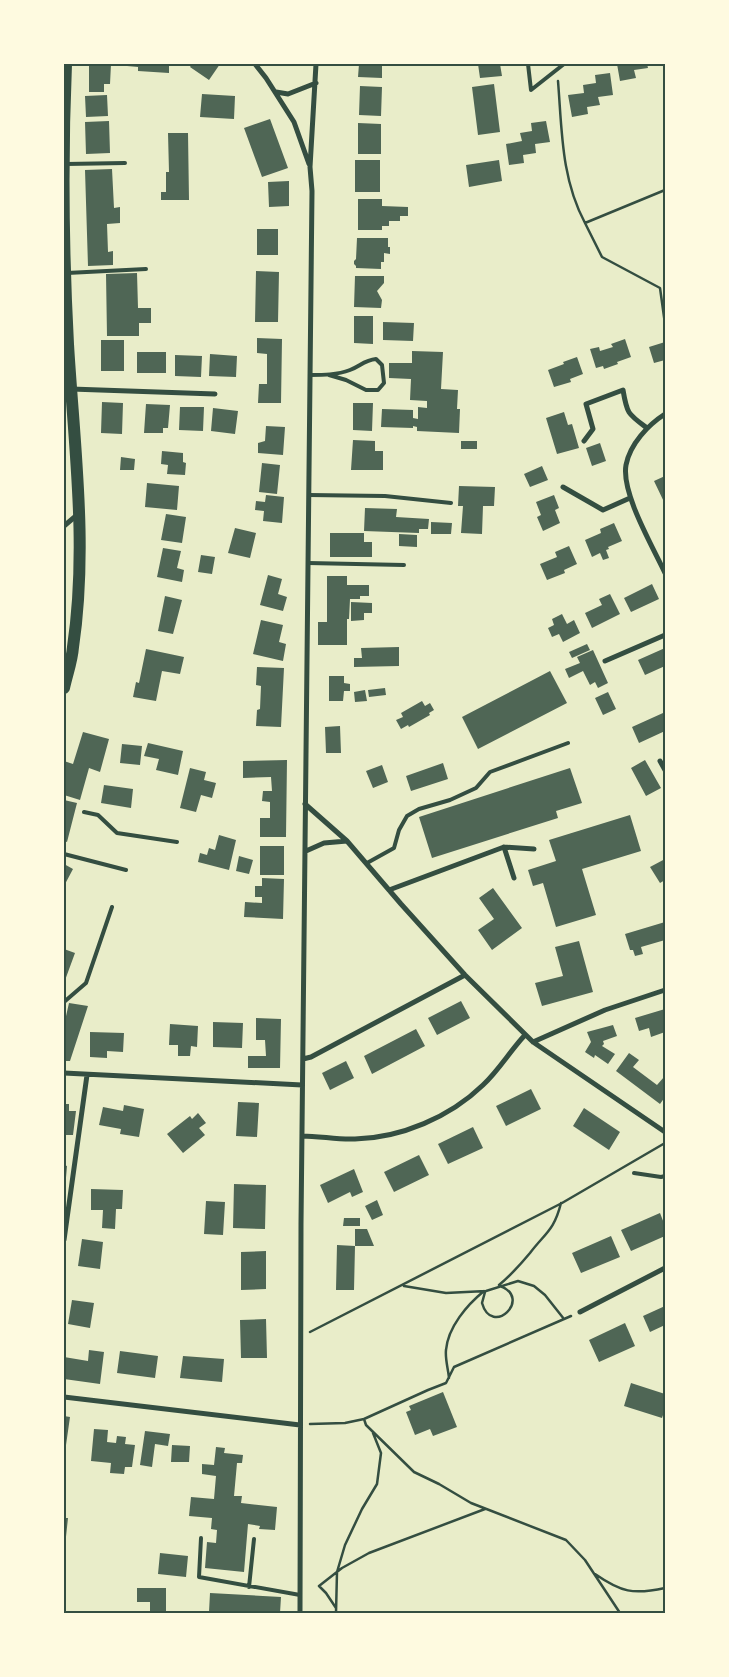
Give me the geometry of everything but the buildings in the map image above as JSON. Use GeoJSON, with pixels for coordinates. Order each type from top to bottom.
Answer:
{"type":"FeatureCollection","features":[{"type":"Feature","properties":{"kind":"main road"},"geometry":{"type":"LineString","coordinates":[[64,688],[73,649],[78,605],[80,558],[80,512],[65,316],[64,164],[66,64]]}},
{"type":"Feature","properties":{"kind":"street"},"geometry":{"type":"LineString","coordinates":[[255,64],[276,92],[294,122],[310,167]]}},
{"type":"Feature","properties":{"kind":"street"},"geometry":{"type":"LineString","coordinates":[[300,1613],[302,1085],[312,192],[310,167],[316,64]]}},
{"type":"Feature","properties":{"kind":"street"},"geometry":{"type":"LineString","coordinates":[[276,92],[288,94],[316,83]]}},
{"type":"Feature","properties":{"kind":"street"},"geometry":{"type":"LineString","coordinates":[[71,389],[215,394]]}},
{"type":"Feature","properties":{"kind":"street"},"geometry":{"type":"LineString","coordinates":[[584,441],[594,429],[586,404],[623,390],[626,408],[631,416],[647,428]]}},
{"type":"Feature","properties":{"kind":"street"},"geometry":{"type":"LineString","coordinates":[[665,414],[641,434],[626,465],[630,498],[665,573]]}},
{"type":"Feature","properties":{"kind":"street"},"geometry":{"type":"LineString","coordinates":[[563,487],[603,510],[630,498]]}},
{"type":"Feature","properties":{"kind":"street"},"geometry":{"type":"LineString","coordinates":[[64,526],[80,512]]}},
{"type":"Feature","properties":{"kind":"street"},"geometry":{"type":"LineString","coordinates":[[605,661],[665,635]]}},
{"type":"Feature","properties":{"kind":"street"},"geometry":{"type":"LineString","coordinates":[[660,761],[665,770]]}},
{"type":"Feature","properties":{"kind":"street"},"geometry":{"type":"LineString","coordinates":[[305,804],[347,841],[465,975],[525,1035],[665,1132]]}},
{"type":"Feature","properties":{"kind":"street"},"geometry":{"type":"LineString","coordinates":[[306,851],[324,843],[347,841]]}},
{"type":"Feature","properties":{"kind":"street"},"geometry":{"type":"LineString","coordinates":[[389,890],[504,847],[534,849]]}},
{"type":"Feature","properties":{"kind":"street"},"geometry":{"type":"LineString","coordinates":[[504,847],[514,878]]}},
{"type":"Feature","properties":{"kind":"street"},"geometry":{"type":"LineString","coordinates":[[303,1059],[311,1057],[465,975]]}},
{"type":"Feature","properties":{"kind":"street"},"geometry":{"type":"LineString","coordinates":[[533,1042],[605,1010],[665,990]]}},
{"type":"Feature","properties":{"kind":"street"},"geometry":{"type":"LineString","coordinates":[[302,1136],[356,1139],[374,1137],[404,1131],[432,1120],[456,1106],[484,1084],[525,1035]]}},
{"type":"Feature","properties":{"kind":"street"},"geometry":{"type":"LineString","coordinates":[[64,1073],[302,1085]]}},
{"type":"Feature","properties":{"kind":"street"},"geometry":{"type":"LineString","coordinates":[[64,1240],[87,1075]]}},
{"type":"Feature","properties":{"kind":"street"},"geometry":{"type":"LineString","coordinates":[[580,1312],[665,1268]]}},
{"type":"Feature","properties":{"kind":"street"},"geometry":{"type":"LineString","coordinates":[[64,1397],[300,1425]]}},
{"type":"Feature","properties":{"kind":"lane"},"geometry":{"type":"LineString","coordinates":[[528,64],[531,90],[564,64]]}},
{"type":"Feature","properties":{"kind":"lane"},"geometry":{"type":"LineString","coordinates":[[64,164],[125,163]]}},
{"type":"Feature","properties":{"kind":"lane"},"geometry":{"type":"LineString","coordinates":[[65,273],[146,270]]}},
{"type":"Feature","properties":{"kind":"lane"},"geometry":{"type":"LineString","coordinates":[[310,375],[329,375],[350,370],[366,360],[376,360],[382,365],[384,383],[378,390],[366,390],[346,380],[329,375]]}},
{"type":"Feature","properties":{"kind":"lane"},"geometry":{"type":"LineString","coordinates":[[309,495],[385,496],[451,503]]}},
{"type":"Feature","properties":{"kind":"lane"},"geometry":{"type":"LineString","coordinates":[[308,563],[404,565]]}},
{"type":"Feature","properties":{"kind":"lane"},"geometry":{"type":"LineString","coordinates":[[367,863],[394,848],[399,830],[407,816],[419,809],[450,800],[476,788],[490,772],[568,744]]}},
{"type":"Feature","properties":{"kind":"lane"},"geometry":{"type":"LineString","coordinates":[[84,812],[98,815],[117,833],[177,842]]}},
{"type":"Feature","properties":{"kind":"lane"},"geometry":{"type":"LineString","coordinates":[[64,854],[126,870]]}},
{"type":"Feature","properties":{"kind":"lane"},"geometry":{"type":"LineString","coordinates":[[64,1002],[86,983],[112,907]]}},
{"type":"Feature","properties":{"kind":"lane"},"geometry":{"type":"LineString","coordinates":[[634,1173],[665,1176]]}},
{"type":"Feature","properties":{"kind":"lane"},"geometry":{"type":"LineString","coordinates":[[201,1538],[199,1577],[300,1595]]}},
{"type":"Feature","properties":{"kind":"lane"},"geometry":{"type":"LineString","coordinates":[[249,1586],[254,1539]]}},
{"type":"Feature","properties":{"kind":"path"},"geometry":{"type":"LineString","coordinates":[[557,69],[563,156],[575,204],[602,257],[660,288],[665,324]]}},
{"type":"Feature","properties":{"kind":"path"},"geometry":{"type":"LineString","coordinates":[[584,223],[665,190]]}},
{"type":"Feature","properties":{"kind":"path"},"geometry":{"type":"LineString","coordinates":[[300,1338],[562,1203],[665,1143]]}},
{"type":"Feature","properties":{"kind":"path"},"geometry":{"type":"LineString","coordinates":[[498,1286],[523,1263],[530,1252],[546,1235],[557,1220],[562,1203]]}},
{"type":"Feature","properties":{"kind":"path"},"geometry":{"type":"LineString","coordinates":[[449,1378],[446,1349],[450,1336],[464,1311],[486,1291],[518,1281],[534,1286],[550,1300],[564,1319]]}},
{"type":"Feature","properties":{"kind":"path"},"geometry":{"type":"LineString","coordinates":[[402,1286],[446,1293],[486,1291]]}},
{"type":"Feature","properties":{"kind":"path"},"geometry":{"type":"LineString","coordinates":[[486,1291],[482,1298],[484,1308],[491,1316],[501,1316],[510,1310],[512,1302],[510,1292],[498,1286]]}},
{"type":"Feature","properties":{"kind":"path"},"geometry":{"type":"LineString","coordinates":[[300,1425],[364,1419],[446,1383],[454,1367],[580,1312]]}},
{"type":"Feature","properties":{"kind":"path"},"geometry":{"type":"LineString","coordinates":[[364,1419],[372,1432],[414,1472],[471,1503],[566,1540],[585,1560],[620,1613]]}},
{"type":"Feature","properties":{"kind":"path"},"geometry":{"type":"LineString","coordinates":[[336,1613],[337,1572],[345,1545],[376,1484],[381,1453],[372,1432]]}},
{"type":"Feature","properties":{"kind":"path"},"geometry":{"type":"LineString","coordinates":[[336,1608],[319,1586],[337,1572],[369,1553],[486,1509]]}},
{"type":"Feature","properties":{"kind":"path"},"geometry":{"type":"LineString","coordinates":[[593,1573],[611,1585],[634,1593],[665,1588]]}}]}
